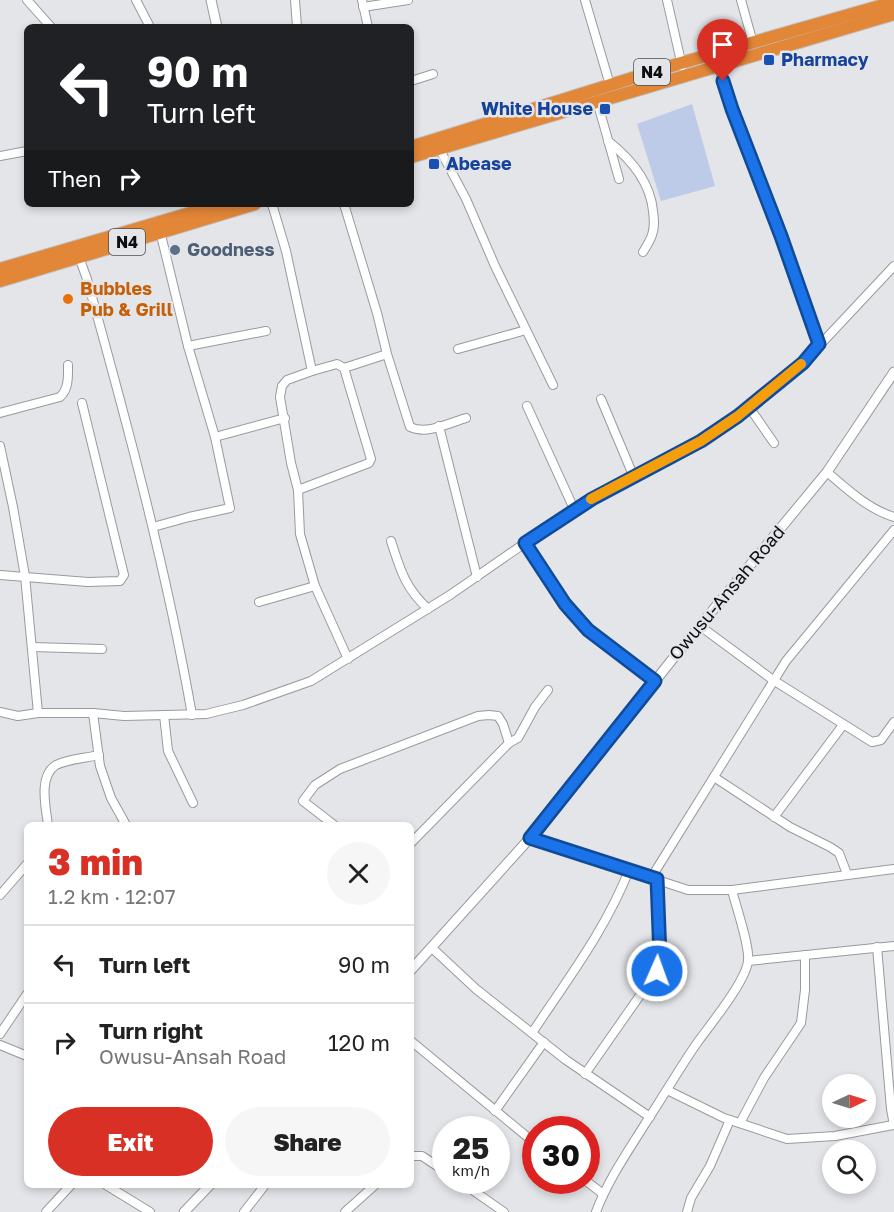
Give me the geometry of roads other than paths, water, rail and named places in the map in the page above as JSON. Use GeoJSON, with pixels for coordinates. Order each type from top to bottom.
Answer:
{"type":"FeatureCollection","features":[{"type":"Feature","properties":{"kind":"highway","name":"N4"},"geometry":{"type":"LineString","coordinates":[[414,146],[681,63],[894,2]]}},
{"type":"Feature","properties":{"kind":"highway","name":"N4"},"geometry":{"type":"LineString","coordinates":[[414,156],[894,14]]}},
{"type":"Feature","properties":{"kind":"highway","name":"N4"},"geometry":{"type":"LineString","coordinates":[[0,281],[79,257],[91,248],[212,207]]}},
{"type":"Feature","properties":{"kind":"highway","name":"N4"},"geometry":{"type":"LineString","coordinates":[[0,269],[160,231],[244,207]]}},
{"type":"Feature","properties":{"kind":"street"},"geometry":{"type":"LineString","coordinates":[[136,0],[148,24]]}},
{"type":"Feature","properties":{"kind":"street"},"geometry":{"type":"LineString","coordinates":[[211,0],[216,24]]}},
{"type":"Feature","properties":{"kind":"street"},"geometry":{"type":"LineString","coordinates":[[295,0],[297,24]]}},
{"type":"Feature","properties":{"kind":"street"},"geometry":{"type":"LineString","coordinates":[[367,24],[363,3],[408,0]]}},
{"type":"Feature","properties":{"kind":"street"},"geometry":{"type":"LineString","coordinates":[[585,0],[610,85]]}},
{"type":"Feature","properties":{"kind":"street"},"geometry":{"type":"LineString","coordinates":[[667,0],[685,76]]}},
{"type":"Feature","properties":{"kind":"street"},"geometry":{"type":"LineString","coordinates":[[741,0],[753,43]]}},
{"type":"Feature","properties":{"kind":"street"},"geometry":{"type":"LineString","coordinates":[[29,1],[48,24]]}},
{"type":"Feature","properties":{"kind":"street"},"geometry":{"type":"LineString","coordinates":[[719,67],[732,109],[781,236],[819,344]]}},
{"type":"Feature","properties":{"kind":"street"},"geometry":{"type":"LineString","coordinates":[[414,80],[433,74]]}},
{"type":"Feature","properties":{"kind":"street"},"geometry":{"type":"LineString","coordinates":[[597,101],[619,179]]}},
{"type":"Feature","properties":{"kind":"street"},"geometry":{"type":"LineString","coordinates":[[608,141],[630,162],[648,185],[654,227],[643,252]]}},
{"type":"Feature","properties":{"kind":"street"},"geometry":{"type":"LineString","coordinates":[[439,148],[466,199],[495,266],[553,385]]}},
{"type":"Feature","properties":{"kind":"street"},"geometry":{"type":"LineString","coordinates":[[0,156],[24,152]]}},
{"type":"Feature","properties":{"kind":"street"},"geometry":{"type":"LineString","coordinates":[[274,207],[286,251],[312,371]]}},
{"type":"Feature","properties":{"kind":"street"},"geometry":{"type":"LineString","coordinates":[[345,207],[410,426],[422,430],[466,418]]}},
{"type":"Feature","properties":{"kind":"street"},"geometry":{"type":"LineString","coordinates":[[153,527],[230,508],[215,437],[188,346],[160,231]]}},
{"type":"Feature","properties":{"kind":"street"},"geometry":{"type":"LineString","coordinates":[[79,257],[122,406],[153,527],[181,651],[192,715]]}},
{"type":"Feature","properties":{"kind":"street"},"geometry":{"type":"LineString","coordinates":[[0,712],[18,716],[38,713],[93,713],[124,716],[206,714],[265,698],[311,681],[428,609],[574,510],[633,475],[701,441],[749,407],[803,363],[894,266]]}},
{"type":"Feature","properties":{"kind":"street"},"geometry":{"type":"LineString","coordinates":[[458,349],[526,330]]}},
{"type":"Feature","properties":{"kind":"street"},"geometry":{"type":"LineString","coordinates":[[188,346],[266,331]]}},
{"type":"Feature","properties":{"kind":"street"},"geometry":{"type":"LineString","coordinates":[[344,368],[387,354]]}},
{"type":"Feature","properties":{"kind":"street"},"geometry":{"type":"LineString","coordinates":[[298,490],[369,463],[371,459],[344,368],[337,364],[287,380],[282,386],[280,397],[298,490],[300,534],[315,586],[348,659]]}},
{"type":"Feature","properties":{"kind":"street"},"geometry":{"type":"LineString","coordinates":[[0,413],[60,397],[67,388],[68,365]]}},
{"type":"Feature","properties":{"kind":"street","name":"Owusu-Ansah Road"},"geometry":{"type":"LineString","coordinates":[[414,967],[530,838],[655,681],[827,472],[894,372]]}},
{"type":"Feature","properties":{"kind":"street"},"geometry":{"type":"LineString","coordinates":[[601,399],[633,475]]}},
{"type":"Feature","properties":{"kind":"street"},"geometry":{"type":"LineString","coordinates":[[0,575],[120,581],[124,575],[82,403]]}},
{"type":"Feature","properties":{"kind":"street"},"geometry":{"type":"LineString","coordinates":[[527,406],[574,510]]}},
{"type":"Feature","properties":{"kind":"street"},"geometry":{"type":"LineString","coordinates":[[749,407],[774,443]]}},
{"type":"Feature","properties":{"kind":"street"},"geometry":{"type":"LineString","coordinates":[[215,437],[285,418]]}},
{"type":"Feature","properties":{"kind":"street"},"geometry":{"type":"LineString","coordinates":[[439,426],[477,577]]}},
{"type":"Feature","properties":{"kind":"street"},"geometry":{"type":"LineString","coordinates":[[0,446],[25,576],[38,713]]}},
{"type":"Feature","properties":{"kind":"street"},"geometry":{"type":"LineString","coordinates":[[827,472],[857,497],[884,514],[894,517]]}},
{"type":"Feature","properties":{"kind":"street"},"geometry":{"type":"LineString","coordinates":[[585,1074],[657,971],[660,957],[654,878],[786,661],[894,530]]}},
{"type":"Feature","properties":{"kind":"street"},"geometry":{"type":"LineString","coordinates":[[391,541],[404,581],[428,609]]}},
{"type":"Feature","properties":{"kind":"street"},"geometry":{"type":"LineString","coordinates":[[525,543],[565,604],[588,630],[655,681]]}},
{"type":"Feature","properties":{"kind":"street"},"geometry":{"type":"LineString","coordinates":[[259,602],[315,586]]}},
{"type":"Feature","properties":{"kind":"street"},"geometry":{"type":"LineString","coordinates":[[700,626],[773,680],[843,725],[875,742],[884,738],[894,722]]}},
{"type":"Feature","properties":{"kind":"street"},"geometry":{"type":"LineString","coordinates":[[32,647],[102,649]]}},
{"type":"Feature","properties":{"kind":"street"},"geometry":{"type":"LineString","coordinates":[[414,840],[509,743],[518,738],[535,707],[548,690]]}},
{"type":"Feature","properties":{"kind":"street"},"geometry":{"type":"LineString","coordinates":[[93,713],[100,766],[111,798],[124,822]]}},
{"type":"Feature","properties":{"kind":"street"},"geometry":{"type":"LineString","coordinates":[[164,715],[168,751],[193,803]]}},
{"type":"Feature","properties":{"kind":"street"},"geometry":{"type":"LineString","coordinates":[[330,822],[303,801],[315,785],[340,769],[478,716],[498,716],[509,743]]}},
{"type":"Feature","properties":{"kind":"street"},"geometry":{"type":"LineString","coordinates":[[774,817],[843,725]]}},
{"type":"Feature","properties":{"kind":"street"},"geometry":{"type":"LineString","coordinates":[[48,822],[45,781],[49,773],[56,765],[99,755]]}},
{"type":"Feature","properties":{"kind":"street"},"geometry":{"type":"LineString","coordinates":[[714,777],[774,817],[839,853],[847,874]]}},
{"type":"Feature","properties":{"kind":"street"},"geometry":{"type":"LineString","coordinates":[[530,838],[687,890],[732,890],[894,869]]}},
{"type":"Feature","properties":{"kind":"street"},"geometry":{"type":"LineString","coordinates":[[0,895],[24,867]]}},
{"type":"Feature","properties":{"kind":"street"},"geometry":{"type":"LineString","coordinates":[[532,1033],[582,959],[618,897],[629,870]]}},
{"type":"Feature","properties":{"kind":"street"},"geometry":{"type":"LineString","coordinates":[[596,1212],[603,1194],[626,1153],[746,970],[748,961],[732,890]]}},
{"type":"Feature","properties":{"kind":"street"},"geometry":{"type":"LineString","coordinates":[[748,961],[894,946]]}},
{"type":"Feature","properties":{"kind":"street"},"geometry":{"type":"LineString","coordinates":[[667,1090],[730,1120],[793,1140],[835,1136],[894,1125],[877,947]]}},
{"type":"Feature","properties":{"kind":"street"},"geometry":{"type":"LineString","coordinates":[[432,948],[476,989],[532,1033],[585,1074],[650,1117]]}},
{"type":"Feature","properties":{"kind":"street"},"geometry":{"type":"LineString","coordinates":[[740,1123],[764,1078],[801,1023],[805,990],[805,955]]}},
{"type":"Feature","properties":{"kind":"street"},"geometry":{"type":"LineString","coordinates":[[0,1034],[24,998]]}},
{"type":"Feature","properties":{"kind":"street"},"geometry":{"type":"LineString","coordinates":[[495,1111],[544,1042]]}},
{"type":"Feature","properties":{"kind":"street"},"geometry":{"type":"LineString","coordinates":[[414,1044],[522,1133]]}},
{"type":"Feature","properties":{"kind":"street"},"geometry":{"type":"LineString","coordinates":[[0,1046],[24,1055]]}},
{"type":"Feature","properties":{"kind":"street"},"geometry":{"type":"LineString","coordinates":[[687,1212],[730,1120]]}},
{"type":"Feature","properties":{"kind":"street"},"geometry":{"type":"LineString","coordinates":[[414,1156],[422,1156],[432,1163]]}},
{"type":"Feature","properties":{"kind":"street"},"geometry":{"type":"LineString","coordinates":[[46,1212],[67,1188]]}},
{"type":"Feature","properties":{"kind":"street"},"geometry":{"type":"LineString","coordinates":[[111,1188],[150,1212]]}},
{"type":"Feature","properties":{"kind":"street"},"geometry":{"type":"LineString","coordinates":[[184,1212],[207,1188]]}},
{"type":"Feature","properties":{"kind":"street"},"geometry":{"type":"LineString","coordinates":[[244,1212],[263,1188]]}},
{"type":"Feature","properties":{"kind":"street"},"geometry":{"type":"LineString","coordinates":[[345,1212],[372,1188]]}},
{"type":"Feature","properties":{"kind":"street"},"geometry":{"type":"LineString","coordinates":[[478,1194],[504,1212]]}},
{"type":"Feature","properties":{"kind":"place","name":"Pharmacy"},"geometry":{"type":"Point","coordinates":[769,60]}},
{"type":"Feature","properties":{"kind":"place","name":"White House"},"geometry":{"type":"Point","coordinates":[605,109]}},
{"type":"Feature","properties":{"kind":"place","name":"Abease"},"geometry":{"type":"Point","coordinates":[434,164]}},
{"type":"Feature","properties":{"kind":"place","name":"Goodness"},"geometry":{"type":"Point","coordinates":[175,250]}},
{"type":"Feature","properties":{"kind":"place","name":"Bubbles Pub & Grill"},"geometry":{"type":"Point","coordinates":[68,299]}}]}
